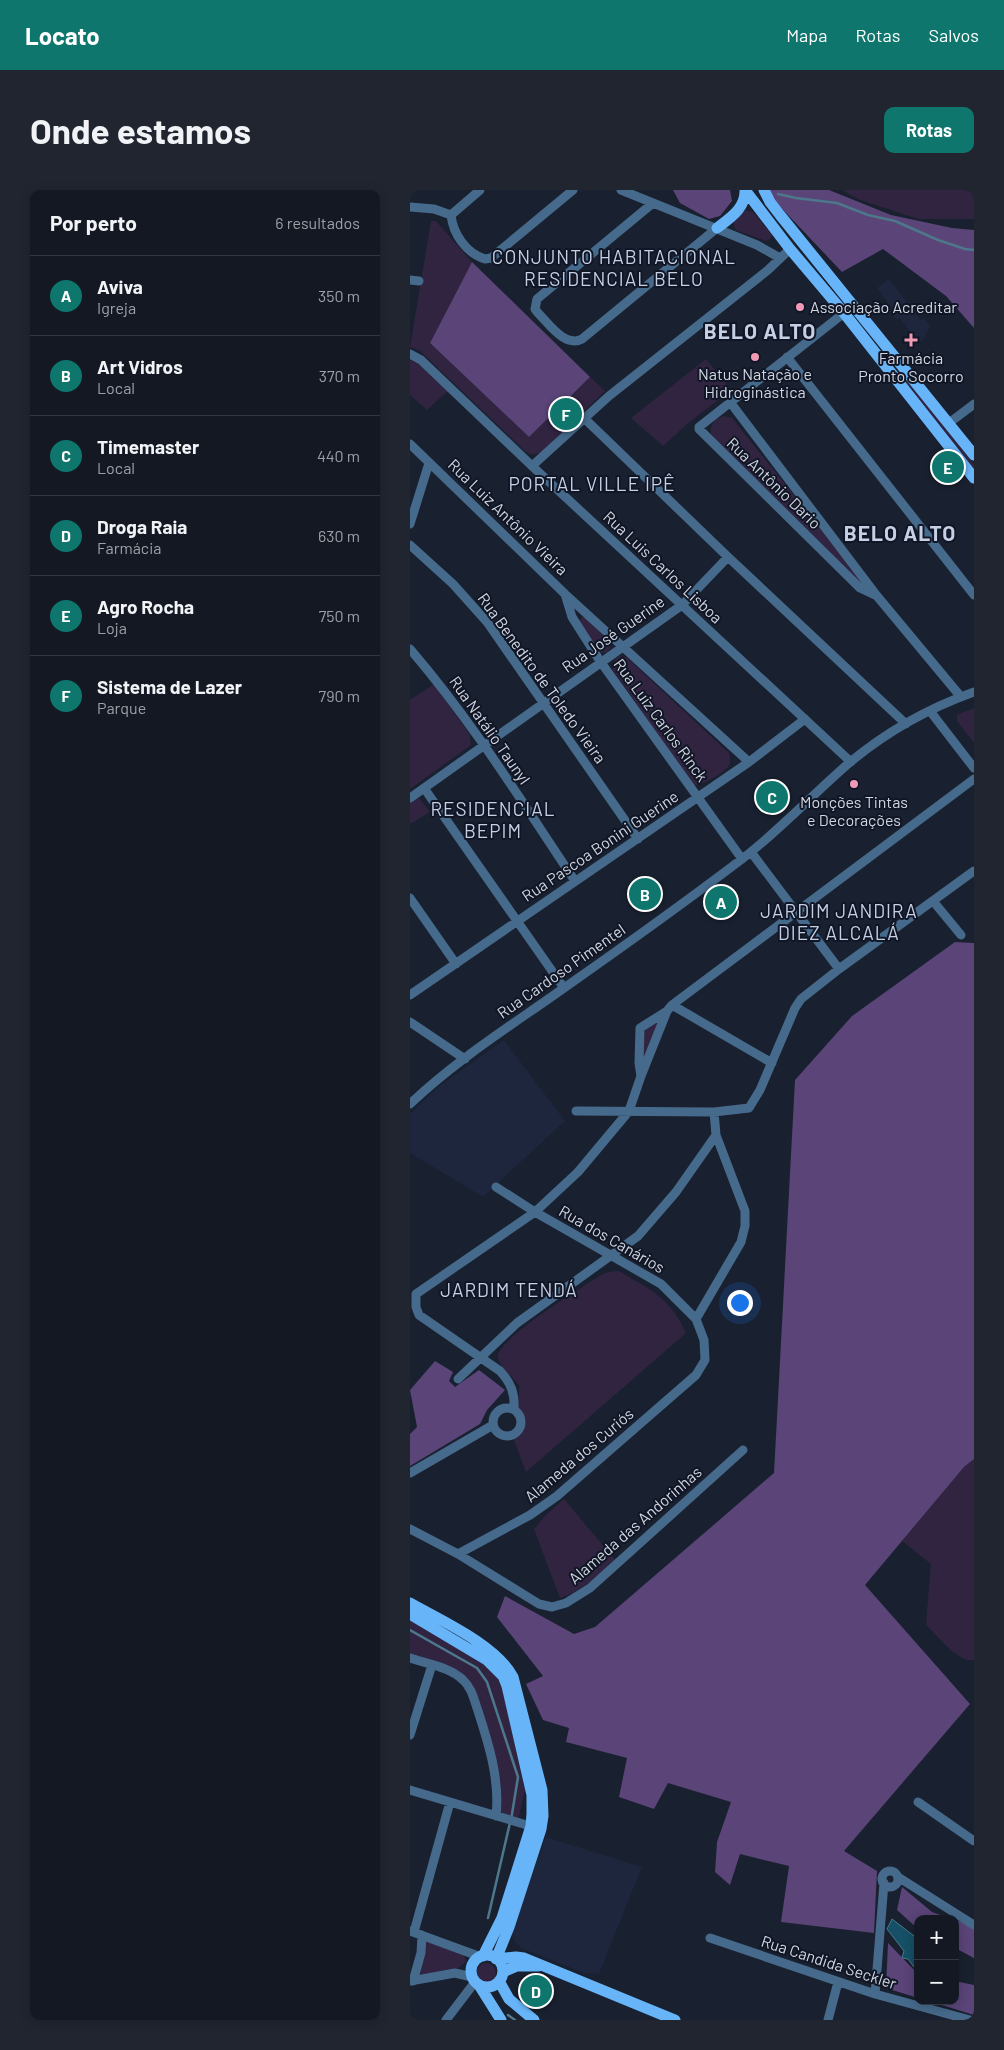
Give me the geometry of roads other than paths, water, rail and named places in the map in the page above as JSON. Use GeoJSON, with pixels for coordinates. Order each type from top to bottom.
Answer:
{"type":"FeatureCollection","features":[{"type":"Feature","properties":{"kind":"main road"},"geometry":{"type":"LineString","coordinates":[[717,228],[739,209],[745,198],[745,190]]}},
{"type":"Feature","properties":{"kind":"main road"},"geometry":{"type":"LineString","coordinates":[[745,190],[790,250],[844,313],[974,478]]}},
{"type":"Feature","properties":{"kind":"main road"},"geometry":{"type":"LineString","coordinates":[[764,190],[780,215],[974,454]]}},
{"type":"Feature","properties":{"kind":"main road"},"geometry":{"type":"LineString","coordinates":[[780,215],[790,250]]}},
{"type":"Feature","properties":{"kind":"main road"},"geometry":{"type":"LineString","coordinates":[[860,334],[867,336],[892,364],[900,363]]}},
{"type":"Feature","properties":{"kind":"main road"},"geometry":{"type":"LineString","coordinates":[[410,1603],[485,1646],[499,1657],[508,1668],[513,1677],[542,1790],[543,1816],[530,1826],[502,1918],[482,1956],[472,1966],[475,1981],[501,2020]]}},
{"type":"Feature","properties":{"kind":"main road"},"geometry":{"type":"LineString","coordinates":[[410,1614],[488,1660],[503,1676],[507,1686],[532,1795],[530,1826],[505,1936],[496,1958]]}},
{"type":"Feature","properties":{"kind":"main road"},"geometry":{"type":"LineString","coordinates":[[505,1936],[515,1951],[524,1958],[675,2020]]}},
{"type":"Feature","properties":{"kind":"main road"},"geometry":{"type":"LineString","coordinates":[[482,1956],[524,1958]]}},
{"type":"Feature","properties":{"kind":"main road"},"geometry":{"type":"LineString","coordinates":[[496,1958],[500,1962],[501,1977],[509,1999],[534,2020]]}},
{"type":"Feature","properties":{"kind":"main road"},"geometry":{"type":"LineString","coordinates":[[475,1981],[490,1987],[517,1966],[540,1965]]}},
{"type":"Feature","properties":{"kind":"street"},"geometry":{"type":"LineString","coordinates":[[451,215],[480,190]]}},
{"type":"Feature","properties":{"kind":"street"},"geometry":{"type":"LineString","coordinates":[[451,215],[452,228],[468,249],[480,258],[488,259],[573,190]]}},
{"type":"Feature","properties":{"kind":"street"},"geometry":{"type":"LineString","coordinates":[[621,190],[769,250],[780,258]]}},
{"type":"Feature","properties":{"kind":"street"},"geometry":{"type":"LineString","coordinates":[[653,203],[536,299],[535,309],[565,340],[573,342],[582,339],[717,228]]}},
{"type":"Feature","properties":{"kind":"street"},"geometry":{"type":"LineString","coordinates":[[410,207],[434,209],[451,215]]}},
{"type":"Feature","properties":{"kind":"street"},"geometry":{"type":"LineString","coordinates":[[532,466],[609,396],[768,270],[790,250]]}},
{"type":"Feature","properties":{"kind":"street"},"geometry":{"type":"LineString","coordinates":[[844,313],[730,402],[878,596],[961,697]]}},
{"type":"Feature","properties":{"kind":"street","name":"Rua Luis Carlos Lisboa"},"geometry":{"type":"LineString","coordinates":[[410,354],[421,360],[850,762]]}},
{"type":"Feature","properties":{"kind":"street"},"geometry":{"type":"LineString","coordinates":[[787,358],[974,595]]}},
{"type":"Feature","properties":{"kind":"street","name":"Rua Antônio Dario"},"geometry":{"type":"LineString","coordinates":[[730,402],[699,427],[700,432],[860,588],[878,596]]}},
{"type":"Feature","properties":{"kind":"street"},"geometry":{"type":"LineString","coordinates":[[949,423],[974,404]]}},
{"type":"Feature","properties":{"kind":"street"},"geometry":{"type":"LineString","coordinates":[[584,418],[728,557],[906,724]]}},
{"type":"Feature","properties":{"kind":"street","name":"Rua Luiz Antônio Vieira"},"geometry":{"type":"LineString","coordinates":[[410,444],[565,594],[749,762]]}},
{"type":"Feature","properties":{"kind":"street"},"geometry":{"type":"LineString","coordinates":[[410,524],[429,463]]}},
{"type":"Feature","properties":{"kind":"street","name":"Rua Benedito de Toledo Vieira"},"geometry":{"type":"LineString","coordinates":[[410,545],[468,600],[486,622],[638,839]]}},
{"type":"Feature","properties":{"kind":"street","name":"Rua José Guerine"},"geometry":{"type":"LineString","coordinates":[[410,798],[600,661],[682,605],[728,557]]}},
{"type":"Feature","properties":{"kind":"street","name":"Rua Luiz Carlos Rinck"},"geometry":{"type":"LineString","coordinates":[[565,594],[572,617],[600,661],[742,859]]}},
{"type":"Feature","properties":{"kind":"street","name":"Rua Natálio Taunyl"},"geometry":{"type":"LineString","coordinates":[[410,649],[429,671],[484,745],[575,881]]}},
{"type":"Feature","properties":{"kind":"street","name":"Rua Cardoso Pimentel"},"geometry":{"type":"LineString","coordinates":[[410,1104],[464,1059],[742,859],[850,762],[906,724],[930,711],[974,692]]}},
{"type":"Feature","properties":{"kind":"street"},"geometry":{"type":"LineString","coordinates":[[930,711],[974,768]]}},
{"type":"Feature","properties":{"kind":"street","name":"Rua Pascoa Bonini Guerine"},"geometry":{"type":"LineString","coordinates":[[410,995],[749,762],[805,719]]}},
{"type":"Feature","properties":{"kind":"street"},"geometry":{"type":"LineString","coordinates":[[641,1076],[639,1063],[640,1028],[974,779]]}},
{"type":"Feature","properties":{"kind":"street"},"geometry":{"type":"LineString","coordinates":[[424,788],[564,988]]}},
{"type":"Feature","properties":{"kind":"street"},"geometry":{"type":"LineString","coordinates":[[751,852],[839,969]]}},
{"type":"Feature","properties":{"kind":"street"},"geometry":{"type":"LineString","coordinates":[[576,1111],[714,1112],[749,1108],[760,1090],[798,1003],[839,969],[974,870]]}},
{"type":"Feature","properties":{"kind":"street"},"geometry":{"type":"LineString","coordinates":[[410,898],[456,964]]}},
{"type":"Feature","properties":{"kind":"street"},"geometry":{"type":"LineString","coordinates":[[934,901],[961,936]]}},
{"type":"Feature","properties":{"kind":"street"},"geometry":{"type":"LineString","coordinates":[[669,1008],[772,1063]]}},
{"type":"Feature","properties":{"kind":"street"},"geometry":{"type":"LineString","coordinates":[[514,1410],[506,1408],[498,1411],[494,1417],[493,1425],[500,1435],[515,1434],[520,1428],[521,1420],[514,1410],[515,1398],[508,1379],[500,1371],[419,1315],[415,1300],[416,1294],[422,1288],[535,1212],[578,1172],[629,1111],[669,1008]]}},
{"type":"Feature","properties":{"kind":"street"},"geometry":{"type":"LineString","coordinates":[[410,1022],[464,1059]]}},
{"type":"Feature","properties":{"kind":"street"},"geometry":{"type":"LineString","coordinates":[[696,1319],[741,1242],[745,1226],[745,1211],[716,1135],[714,1112]]}},
{"type":"Feature","properties":{"kind":"street"},"geometry":{"type":"LineString","coordinates":[[458,1379],[517,1323],[638,1236],[676,1192],[716,1135]]}},
{"type":"Feature","properties":{"kind":"street","name":"Rua dos Canários"},"geometry":{"type":"LineString","coordinates":[[496,1187],[535,1212],[661,1284],[696,1319],[704,1340],[705,1360]]}},
{"type":"Feature","properties":{"kind":"street","name":"Alameda dos Curiós"},"geometry":{"type":"LineString","coordinates":[[458,1554],[530,1515],[557,1496],[696,1375],[705,1360]]}},
{"type":"Feature","properties":{"kind":"street"},"geometry":{"type":"LineString","coordinates":[[410,1473],[493,1425]]}},
{"type":"Feature","properties":{"kind":"street","name":"Alameda das Andorinhas"},"geometry":{"type":"LineString","coordinates":[[410,1529],[458,1554],[540,1604],[552,1607],[566,1603],[590,1588],[743,1450]]}},
{"type":"Feature","properties":{"kind":"street"},"geometry":{"type":"LineString","coordinates":[[410,1658],[453,1674],[463,1680],[470,1688],[488,1741],[495,1773],[498,1798],[496,1816]]}},
{"type":"Feature","properties":{"kind":"street"},"geometry":{"type":"LineString","coordinates":[[410,1735],[432,1665]]}},
{"type":"Feature","properties":{"kind":"street"},"geometry":{"type":"LineString","coordinates":[[410,1790],[530,1826]]}},
{"type":"Feature","properties":{"kind":"street"},"geometry":{"type":"LineString","coordinates":[[446,2020],[475,1981],[455,1973],[411,1981],[421,1953],[416,1933],[450,1802]]}},
{"type":"Feature","properties":{"kind":"street"},"geometry":{"type":"LineString","coordinates":[[918,1802],[974,1841]]}},
{"type":"Feature","properties":{"kind":"street"},"geometry":{"type":"LineString","coordinates":[[875,1994],[883,1876],[888,1871],[895,1873],[898,1877],[974,1925]]}},
{"type":"Feature","properties":{"kind":"street"},"geometry":{"type":"LineString","coordinates":[[416,1933],[482,1956]]}},
{"type":"Feature","properties":{"kind":"street","name":"Rua Candida Seckler"},"geometry":{"type":"LineString","coordinates":[[710,1938],[875,1994],[970,2020]]}},
{"type":"Feature","properties":{"kind":"street"},"geometry":{"type":"LineString","coordinates":[[828,2020],[838,1982]]}},
{"type":"Feature","properties":{"kind":"waterway"},"geometry":{"type":"LineString","coordinates":[[778,194],[837,203],[868,215],[895,221],[938,240],[974,250]]}},
{"type":"Feature","properties":{"kind":"waterway"},"geometry":{"type":"LineString","coordinates":[[410,1630],[477,1668],[487,1682],[518,1777],[512,1814],[488,1918]]}},
{"type":"Feature","properties":{"kind":"waterway"},"geometry":{"type":"LineString","coordinates":[[508,2015],[515,2020]]}},
{"type":"Feature","properties":{"kind":"place","name":"Associação Acreditar"},"geometry":{"type":"Point","coordinates":[800,307]}},
{"type":"Feature","properties":{"kind":"place","name":"Farmácia Pronto Socorro"},"geometry":{"type":"Point","coordinates":[911,340]}},
{"type":"Feature","properties":{"kind":"place","name":"Natus Natação e Hidroginástica"},"geometry":{"type":"Point","coordinates":[755,357]}},
{"type":"Feature","properties":{"kind":"place","name":"Sistema de Lazer"},"geometry":{"type":"Point","coordinates":[566,414]}},
{"type":"Feature","properties":{"kind":"place","name":"Agro Rocha"},"geometry":{"type":"Point","coordinates":[948,467]}},
{"type":"Feature","properties":{"kind":"place","name":"Monções Tintas e Decorações"},"geometry":{"type":"Point","coordinates":[854,784]}},
{"type":"Feature","properties":{"kind":"place","name":"Timemaster"},"geometry":{"type":"Point","coordinates":[772,797]}},
{"type":"Feature","properties":{"kind":"place","name":"Art Vidros"},"geometry":{"type":"Point","coordinates":[645,894]}},
{"type":"Feature","properties":{"kind":"place","name":"Aviva"},"geometry":{"type":"Point","coordinates":[721,902]}},
{"type":"Feature","properties":{"kind":"place","name":"Droga Raia"},"geometry":{"type":"Point","coordinates":[536,1991]}},
{"type":"Feature","properties":{"kind":"district","name":"CONJUNTO HABITACIONAL RESIDENCIAL BELO"},"geometry":{"type":"Point","coordinates":[614,268]}},
{"type":"Feature","properties":{"kind":"district","name":"BELO ALTO"},"geometry":{"type":"Point","coordinates":[760,332]}},
{"type":"Feature","properties":{"kind":"district","name":"PORTAL VILLE IPÊ"},"geometry":{"type":"Point","coordinates":[592,484]}},
{"type":"Feature","properties":{"kind":"district","name":"BELO ALTO"},"geometry":{"type":"Point","coordinates":[900,534]}},
{"type":"Feature","properties":{"kind":"district","name":"RESIDENCIAL BEPIM"},"geometry":{"type":"Point","coordinates":[493,820]}},
{"type":"Feature","properties":{"kind":"district","name":"JARDIM JANDIRA DIEZ ALCALÁ"},"geometry":{"type":"Point","coordinates":[839,922]}},
{"type":"Feature","properties":{"kind":"district","name":"JARDIM TENDÁ"},"geometry":{"type":"Point","coordinates":[509,1290]}}]}
